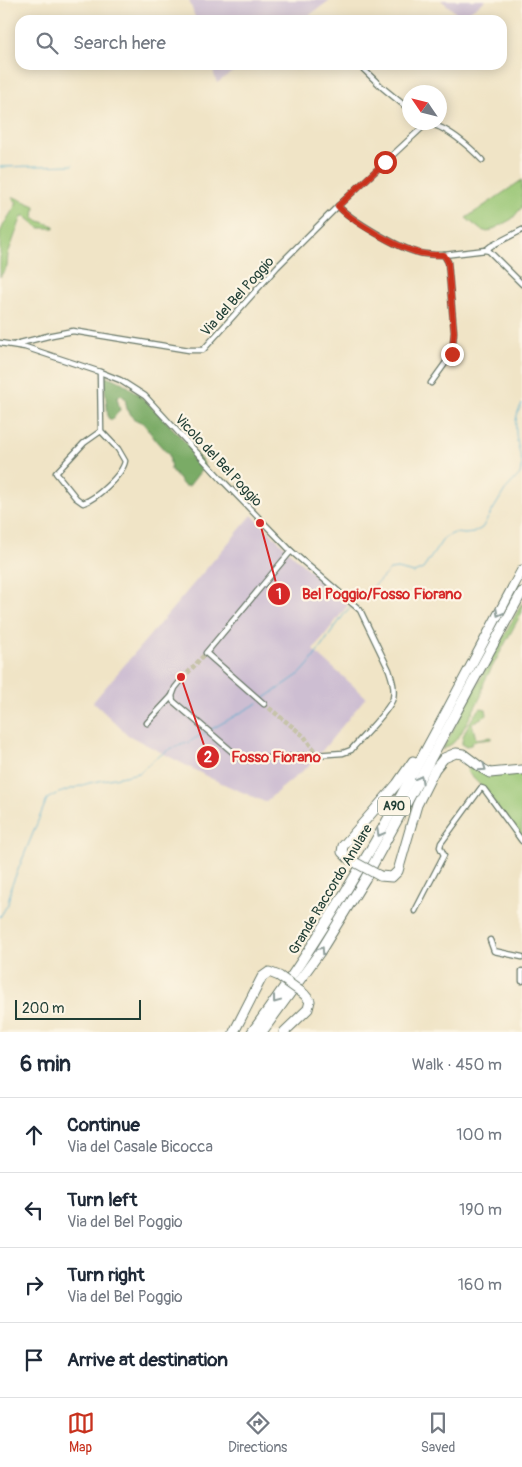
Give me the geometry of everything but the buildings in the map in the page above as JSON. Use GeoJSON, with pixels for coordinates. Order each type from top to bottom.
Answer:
{"type":"FeatureCollection","features":[{"type":"Feature","properties":{"kind":"highway","name":"Grande Raccordo Anulare"},"geometry":{"type":"LineString","coordinates":[[252,1032],[312,948],[342,899],[522,570]]}},
{"type":"Feature","properties":{"kind":"highway","name":"Grande Raccordo Anulare"},"geometry":{"type":"LineString","coordinates":[[262,1032],[315,959],[365,879],[522,592]]}},
{"type":"Feature","properties":{"kind":"highway"},"geometry":{"type":"LineString","coordinates":[[440,722],[397,784],[343,846],[342,853],[349,859],[380,876],[392,877],[397,872],[417,805],[435,769],[447,756],[456,753],[463,754],[483,770],[490,772],[522,770]]}},
{"type":"Feature","properties":{"kind":"highway"},"geometry":{"type":"LineString","coordinates":[[234,1032],[262,977],[269,972],[279,976],[304,994],[310,1001],[309,1007],[284,1032]]}},
{"type":"Feature","properties":{"kind":"street"},"geometry":{"type":"LineString","coordinates":[[364,70],[402,103]]}},
{"type":"Feature","properties":{"kind":"street"},"geometry":{"type":"LineString","coordinates":[[419,130],[338,206],[362,224],[403,247],[417,252],[444,255],[490,251],[522,284]]}},
{"type":"Feature","properties":{"kind":"street"},"geometry":{"type":"LineString","coordinates":[[443,130],[456,137],[482,160]]}},
{"type":"Feature","properties":{"kind":"street","name":"Via del Bel Poggio"},"geometry":{"type":"LineString","coordinates":[[15,344],[73,332],[189,350],[203,350],[277,268],[338,206]]}},
{"type":"Feature","properties":{"kind":"street"},"geometry":{"type":"LineString","coordinates":[[486,250],[490,246],[522,230]]}},
{"type":"Feature","properties":{"kind":"street"},"geometry":{"type":"LineString","coordinates":[[431,383],[452,354],[454,332],[448,262],[444,255]]}},
{"type":"Feature","properties":{"kind":"street","name":"Vicolo del Bel Poggio"},"geometry":{"type":"LineString","coordinates":[[0,343],[15,344],[100,372],[120,380],[145,396],[291,552],[360,610],[393,681],[391,703],[350,750],[343,753],[317,755],[242,760],[173,701],[172,696]]}},
{"type":"Feature","properties":{"kind":"street"},"geometry":{"type":"LineString","coordinates":[[100,372],[100,431],[125,458],[125,464],[120,472],[93,498],[83,503],[76,498],[56,473],[84,444],[100,431]]}},
{"type":"Feature","properties":{"kind":"street"},"geometry":{"type":"LineString","coordinates":[[264,704],[206,653],[291,552]]}},
{"type":"Feature","properties":{"kind":"street"},"geometry":{"type":"LineString","coordinates":[[147,723],[172,696],[175,688],[183,678]]}},
{"type":"Feature","properties":{"kind":"street"},"geometry":{"type":"LineString","coordinates":[[415,912],[444,855],[440,846],[441,843],[481,788],[484,789],[522,841]]}},
{"type":"Feature","properties":{"kind":"street"},"geometry":{"type":"LineString","coordinates":[[490,940],[494,950],[522,957]]}},
{"type":"Feature","properties":{"kind":"street"},"geometry":{"type":"LineString","coordinates":[[522,971],[522,981]]}},
{"type":"Feature","properties":{"kind":"shaded area"},"geometry":{"type":"Polygon","coordinates":[[[189,0],[330,0],[310,15],[194,15],[189,0]]]}},
{"type":"Feature","properties":{"kind":"shaded area"},"geometry":{"type":"Polygon","coordinates":[[[441,0],[486,0],[464,15],[459,15],[441,0]]]}},
{"type":"Feature","properties":{"kind":"shaded area"},"geometry":{"type":"Polygon","coordinates":[[[213,70],[235,70],[217,83],[213,70]]]}},
{"type":"Feature","properties":{"kind":"shaded area"},"geometry":{"type":"Polygon","coordinates":[[[252,515],[348,605],[313,650],[366,697],[312,763],[265,802],[210,778],[128,735],[93,702],[252,515]]]}},
{"type":"Feature","properties":{"kind":"green space"},"geometry":{"type":"Polygon","coordinates":[[[522,180],[522,207],[512,219],[488,232],[481,230],[466,218],[522,180]]]}},
{"type":"Feature","properties":{"kind":"green space"},"geometry":{"type":"Polygon","coordinates":[[[14,197],[35,206],[34,219],[54,226],[54,228],[39,228],[25,216],[22,216],[8,254],[7,266],[0,277],[0,233],[17,202],[13,199],[14,197]]]}},
{"type":"Feature","properties":{"kind":"green space"},"geometry":{"type":"Polygon","coordinates":[[[106,377],[117,380],[130,388],[158,412],[204,463],[203,468],[189,486],[184,486],[171,470],[169,455],[143,423],[134,419],[127,409],[125,398],[121,395],[117,398],[120,410],[112,420],[108,418],[104,380],[106,377]]]}},
{"type":"Feature","properties":{"kind":"green space"},"geometry":{"type":"Polygon","coordinates":[[[522,603],[522,612],[484,682],[481,696],[460,735],[453,743],[442,750],[522,603]]]}},
{"type":"Feature","properties":{"kind":"green space"},"geometry":{"type":"Polygon","coordinates":[[[481,708],[486,709],[487,715],[472,723],[476,739],[491,737],[491,739],[473,741],[471,745],[466,746],[462,744],[462,740],[472,719],[481,708]]]}},
{"type":"Feature","properties":{"kind":"green space"},"geometry":{"type":"Polygon","coordinates":[[[472,762],[483,769],[522,770],[522,841],[484,789],[467,772],[472,762]]]}},
{"type":"Feature","properties":{"kind":"waterway"},"geometry":{"type":"LineString","coordinates":[[0,167],[73,165]]}},
{"type":"Feature","properties":{"kind":"waterway"},"geometry":{"type":"LineString","coordinates":[[522,404],[516,418],[517,441],[522,463]]}},
{"type":"Feature","properties":{"kind":"waterway"},"geometry":{"type":"LineString","coordinates":[[358,599],[390,570],[397,569],[414,573],[423,569],[444,538],[454,533],[473,533],[482,528],[505,490],[520,474],[522,464]]}},
{"type":"Feature","properties":{"kind":"waterway"},"geometry":{"type":"LineString","coordinates":[[262,700],[301,673],[351,606]]}},
{"type":"Feature","properties":{"kind":"waterway"},"geometry":{"type":"LineString","coordinates":[[210,730],[258,703]]}},
{"type":"Feature","properties":{"kind":"waterway"},"geometry":{"type":"LineString","coordinates":[[0,917],[8,904],[11,887],[47,799],[89,783],[139,773],[170,749],[189,742],[206,732]]}},
{"type":"Feature","properties":{"kind":"tunnel"},"geometry":{"type":"LineString","coordinates":[[183,678],[206,653]]}},
{"type":"Feature","properties":{"kind":"tunnel"},"geometry":{"type":"LineString","coordinates":[[264,704],[304,736],[317,755]]}},
{"type":"Feature","properties":{"kind":"place","name":"Bel Poggio/Fosso Fiorano"},"geometry":{"type":"Point","coordinates":[260,523]}},
{"type":"Feature","properties":{"kind":"place","name":"Fosso Fiorano"},"geometry":{"type":"Point","coordinates":[181,677]}},
{"type":"Feature","properties":{"kind":"route"},"geometry":{"type":"LineString","coordinates":[[385,162],[338,206],[362,224],[403,247],[417,252],[444,255],[448,262],[454,332],[452,354]]}}]}
